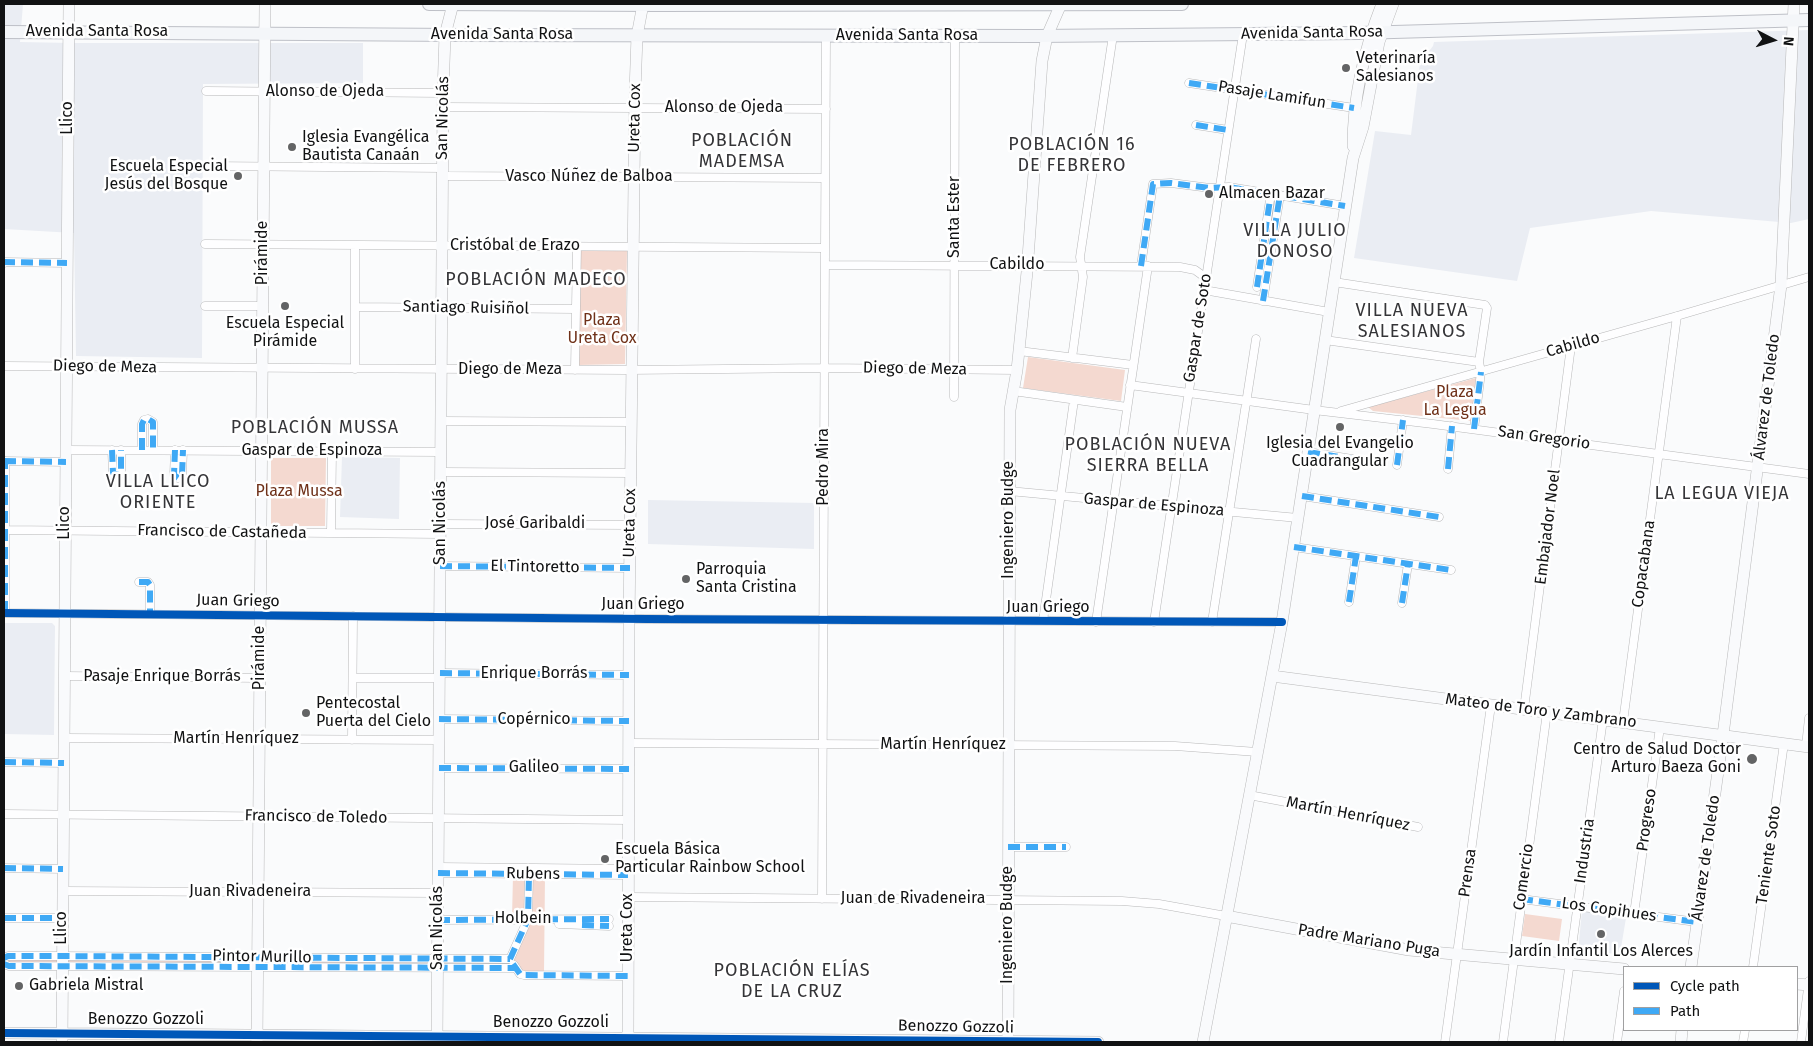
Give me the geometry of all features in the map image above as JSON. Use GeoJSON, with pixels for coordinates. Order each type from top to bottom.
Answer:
{"type":"FeatureCollection","features":[{"type":"Feature","properties":{"kind":"main road","name":"Avenida Santa Rosa"},"geometry":{"type":"LineString","coordinates":[[429,4],[1182,4]]}},
{"type":"Feature","properties":{"kind":"main road","name":"Avenida Santa Rosa"},"geometry":{"type":"LineString","coordinates":[[4,32],[637,36],[1046,36],[1376,32],[1809,20]]}},
{"type":"Feature","properties":{"kind":"street","name":"Llico"},"geometry":{"type":"LineString","coordinates":[[62,1038],[69,4]]}},
{"type":"Feature","properties":{"kind":"street","name":"Pirámide"},"geometry":{"type":"LineString","coordinates":[[257,1038],[265,4]]}},
{"type":"Feature","properties":{"kind":"street","name":"San Nicolás"},"geometry":{"type":"LineString","coordinates":[[437,1039],[443,92],[445,35],[452,4]]}},
{"type":"Feature","properties":{"kind":"street","name":"Ureta Cox"},"geometry":{"type":"LineString","coordinates":[[628,1040],[629,619],[633,246],[637,36],[642,4]]}},
{"type":"Feature","properties":{"kind":"street","name":"Ingeniero Budge"},"geometry":{"type":"LineString","coordinates":[[1008,1042],[1009,417],[1017,370],[1027,265],[1041,72],[1046,36],[1061,4]]}},
{"type":"Feature","properties":{"kind":"street"},"geometry":{"type":"LineString","coordinates":[[1382,4],[1382,17]]}},
{"type":"Feature","properties":{"kind":"street"},"geometry":{"type":"LineString","coordinates":[[1353,158],[1354,108],[1361,67],[1382,17],[1393,4]]}},
{"type":"Feature","properties":{"kind":"street","name":"Álvarez de Toledo"},"geometry":{"type":"LineString","coordinates":[[1691,966],[1781,285],[1794,4]]}},
{"type":"Feature","properties":{"kind":"street"},"geometry":{"type":"LineString","coordinates":[[1203,1042],[1282,622],[1345,206],[1353,158],[1362,128],[1372,71],[1376,32]]}},
{"type":"Feature","properties":{"kind":"street","name":"Gaspar de Soto"},"geometry":{"type":"LineString","coordinates":[[1154,622],[1243,34]]}},
{"type":"Feature","properties":{"kind":"street"},"geometry":{"type":"LineString","coordinates":[[1072,358],[1083,277],[1080,257],[1113,35]]}},
{"type":"Feature","properties":{"kind":"street","name":"Pedro Mira"},"geometry":{"type":"LineString","coordinates":[[822,899],[826,36]]}},
{"type":"Feature","properties":{"kind":"street","name":"Santa Ester"},"geometry":{"type":"LineString","coordinates":[[954,397],[955,36]]}},
{"type":"Feature","properties":{"kind":"street","name":"Pasaje Lamifun"},"geometry":{"type":"LineString","coordinates":[[1189,83],[1354,108]]}},
{"type":"Feature","properties":{"kind":"street","name":"Alonso de Ojeda"},"geometry":{"type":"LineString","coordinates":[[206,91],[443,92]]}},
{"type":"Feature","properties":{"kind":"street","name":"Alonso de Ojeda"},"geometry":{"type":"LineString","coordinates":[[443,107],[826,109]]}},
{"type":"Feature","properties":{"kind":"street"},"geometry":{"type":"LineString","coordinates":[[1196,125],[1228,130]]}},
{"type":"Feature","properties":{"kind":"street","name":"Vasco Núñez de Balboa"},"geometry":{"type":"LineString","coordinates":[[208,166],[634,177],[825,178]]}},
{"type":"Feature","properties":{"kind":"street"},"geometry":{"type":"LineString","coordinates":[[1096,622],[1133,365],[1153,184],[1172,183],[1210,188],[1220,186],[1345,206]]}},
{"type":"Feature","properties":{"kind":"street"},"geometry":{"type":"LineString","coordinates":[[1263,301],[1271,193]]}},
{"type":"Feature","properties":{"kind":"street"},"geometry":{"type":"LineString","coordinates":[[1257,287],[1264,271],[1280,195]]}},
{"type":"Feature","properties":{"kind":"street","name":"Cristóbal de Erazo"},"geometry":{"type":"LineString","coordinates":[[205,244],[825,248]]}},
{"type":"Feature","properties":{"kind":"street"},"geometry":{"type":"LineString","coordinates":[[355,244],[355,369]]}},
{"type":"Feature","properties":{"kind":"street"},"geometry":{"type":"LineString","coordinates":[[575,370],[577,246]]}},
{"type":"Feature","properties":{"kind":"street"},"geometry":{"type":"LineString","coordinates":[[4,263],[67,263]]}},
{"type":"Feature","properties":{"kind":"street","name":"Cabildo"},"geometry":{"type":"LineString","coordinates":[[825,265],[1144,266],[1185,268],[1194,270],[1206,278]]}},
{"type":"Feature","properties":{"kind":"street","name":"Cabildo"},"geometry":{"type":"LineString","coordinates":[[1336,413],[1809,276]]}},
{"type":"Feature","properties":{"kind":"street"},"geometry":{"type":"LineString","coordinates":[[1334,282],[1485,305],[1487,308],[1479,362],[1481,372],[1474,429]]}},
{"type":"Feature","properties":{"kind":"street"},"geometry":{"type":"LineString","coordinates":[[1204,290],[1329,312]]}},
{"type":"Feature","properties":{"kind":"street"},"geometry":{"type":"LineString","coordinates":[[205,306],[262,306]]}},
{"type":"Feature","properties":{"kind":"street","name":"Santiago Ruisiñol"},"geometry":{"type":"LineString","coordinates":[[355,307],[576,309]]}},
{"type":"Feature","properties":{"kind":"street","name":"Copacabana"},"geometry":{"type":"LineString","coordinates":[[1623,722],[1676,316]]}},
{"type":"Feature","properties":{"kind":"street"},"geometry":{"type":"LineString","coordinates":[[1212,622],[1256,339]]}},
{"type":"Feature","properties":{"kind":"street"},"geometry":{"type":"LineString","coordinates":[[1325,340],[1479,362]]}},
{"type":"Feature","properties":{"kind":"street","name":"Embajador Noel"},"geometry":{"type":"LineString","coordinates":[[1524,709],[1571,346]]}},
{"type":"Feature","properties":{"kind":"street"},"geometry":{"type":"LineString","coordinates":[[1019,351],[1133,365]]}},
{"type":"Feature","properties":{"kind":"street","name":"Diego de Meza"},"geometry":{"type":"LineString","coordinates":[[4,366],[575,370],[824,368],[1017,370]]}},
{"type":"Feature","properties":{"kind":"street","name":"San Gregorio"},"geometry":{"type":"LineString","coordinates":[[1130,385],[1809,474]]}},
{"type":"Feature","properties":{"kind":"street"},"geometry":{"type":"LineString","coordinates":[[1013,391],[1127,407]]}},
{"type":"Feature","properties":{"kind":"street"},"geometry":{"type":"LineString","coordinates":[[1043,621],[1074,400]]}},
{"type":"Feature","properties":{"kind":"street"},"geometry":{"type":"LineString","coordinates":[[142,450],[142,424],[144,420],[148,419],[153,424],[153,450]]}},
{"type":"Feature","properties":{"kind":"street"},"geometry":{"type":"LineString","coordinates":[[1397,465],[1403,420]]}},
{"type":"Feature","properties":{"kind":"street"},"geometry":{"type":"LineString","coordinates":[[441,421],[631,422]]}},
{"type":"Feature","properties":{"kind":"street"},"geometry":{"type":"LineString","coordinates":[[1448,469],[1452,426]]}},
{"type":"Feature","properties":{"kind":"street","name":"Gaspar de Espinoza"},"geometry":{"type":"LineString","coordinates":[[66,450],[441,452]]}},
{"type":"Feature","properties":{"kind":"street"},"geometry":{"type":"LineString","coordinates":[[112,450],[113,472],[117,475],[121,471],[121,450]]}},
{"type":"Feature","properties":{"kind":"street"},"geometry":{"type":"LineString","coordinates":[[331,533],[332,451]]}},
{"type":"Feature","properties":{"kind":"street"},"geometry":{"type":"LineString","coordinates":[[1308,452],[1352,459]]}},
{"type":"Feature","properties":{"kind":"street"},"geometry":{"type":"LineString","coordinates":[[4,613],[4,461],[66,462]]}},
{"type":"Feature","properties":{"kind":"street"},"geometry":{"type":"LineString","coordinates":[[441,472],[631,473]]}},
{"type":"Feature","properties":{"kind":"street","name":"Gaspar de Espinoza"},"geometry":{"type":"LineString","coordinates":[[1009,491],[1298,518]]}},
{"type":"Feature","properties":{"kind":"street"},"geometry":{"type":"LineString","coordinates":[[1302,496],[1439,517]]}},
{"type":"Feature","properties":{"kind":"street","name":"José Garibaldi"},"geometry":{"type":"LineString","coordinates":[[440,529],[630,525]]}},
{"type":"Feature","properties":{"kind":"street","name":"Francisco de Castañeda"},"geometry":{"type":"LineString","coordinates":[[4,530],[331,533],[440,529]]}},
{"type":"Feature","properties":{"kind":"street"},"geometry":{"type":"LineString","coordinates":[[1294,547],[1451,570]]}},
{"type":"Feature","properties":{"kind":"street"},"geometry":{"type":"LineString","coordinates":[[1349,602],[1356,556]]}},
{"type":"Feature","properties":{"kind":"street"},"geometry":{"type":"LineString","coordinates":[[1402,602],[1408,564]]}},
{"type":"Feature","properties":{"kind":"street","name":"El Tintoretto"},"geometry":{"type":"LineString","coordinates":[[440,569],[630,570]]}},
{"type":"Feature","properties":{"kind":"street"},"geometry":{"type":"LineString","coordinates":[[139,582],[148,582],[150,585],[150,614]]}},
{"type":"Feature","properties":{"kind":"street","name":"Juan Griego"},"geometry":{"type":"LineString","coordinates":[[4,613],[629,619],[1282,622]]}},
{"type":"Feature","properties":{"kind":"street"},"geometry":{"type":"LineString","coordinates":[[352,740],[353,616]]}},
{"type":"Feature","properties":{"kind":"street","name":"Enrique Borrás"},"geometry":{"type":"LineString","coordinates":[[440,673],[629,672]]}},
{"type":"Feature","properties":{"kind":"street"},"geometry":{"type":"LineString","coordinates":[[353,678],[440,673]]}},
{"type":"Feature","properties":{"kind":"street","name":"Pasaje Enrique Borrás"},"geometry":{"type":"LineString","coordinates":[[64,676],[260,678]]}},
{"type":"Feature","properties":{"kind":"street","name":"Mateo de Toro y Zambrano"},"geometry":{"type":"LineString","coordinates":[[1272,676],[1807,746]]}},
{"type":"Feature","properties":{"kind":"street","name":"Prensa"},"geometry":{"type":"LineString","coordinates":[[1445,1042],[1491,705]]}},
{"type":"Feature","properties":{"kind":"street","name":"Comercio"},"geometry":{"type":"LineString","coordinates":[[1502,1042],[1547,712]]}},
{"type":"Feature","properties":{"kind":"street"},"geometry":{"type":"LineString","coordinates":[[1807,746],[1809,718]]}},
{"type":"Feature","properties":{"kind":"street","name":"Copérnico"},"geometry":{"type":"LineString","coordinates":[[439,719],[629,721]]}},
{"type":"Feature","properties":{"kind":"street","name":"Industria"},"geometry":{"type":"LineString","coordinates":[[1559,1042],[1603,719]]}},
{"type":"Feature","properties":{"kind":"street","name":"Progreso"},"geometry":{"type":"LineString","coordinates":[[1634,914],[1660,727]]}},
{"type":"Feature","properties":{"kind":"street","name":"Martín Henríquez"},"geometry":{"type":"LineString","coordinates":[[64,738],[439,740]]}},
{"type":"Feature","properties":{"kind":"street","name":"Martín Henríquez"},"geometry":{"type":"LineString","coordinates":[[629,743],[1197,747],[1257,752]]}},
{"type":"Feature","properties":{"kind":"street","name":"Teniente Soto"},"geometry":{"type":"LineString","coordinates":[[1754,966],[1784,743]]}},
{"type":"Feature","properties":{"kind":"street"},"geometry":{"type":"LineString","coordinates":[[4,762],[64,763]]}},
{"type":"Feature","properties":{"kind":"street","name":"Galileo"},"geometry":{"type":"LineString","coordinates":[[439,768],[629,769]]}},
{"type":"Feature","properties":{"kind":"street","name":"Martín Henríquez"},"geometry":{"type":"LineString","coordinates":[[1249,795],[1418,826]]}},
{"type":"Feature","properties":{"kind":"street","name":"Francisco de Toledo"},"geometry":{"type":"LineString","coordinates":[[4,814],[629,820]]}},
{"type":"Feature","properties":{"kind":"street"},"geometry":{"type":"LineString","coordinates":[[1008,847],[1066,848]]}},
{"type":"Feature","properties":{"kind":"street"},"geometry":{"type":"LineString","coordinates":[[4,868],[63,868]]}},
{"type":"Feature","properties":{"kind":"street","name":"Rubens"},"geometry":{"type":"LineString","coordinates":[[439,870],[628,872]]}},
{"type":"Feature","properties":{"kind":"street","name":"Rubens"},"geometry":{"type":"LineString","coordinates":[[439,870],[529,875],[628,872]]}},
{"type":"Feature","properties":{"kind":"street"},"geometry":{"type":"LineString","coordinates":[[516,968],[510,959],[528,921],[529,875]]}},
{"type":"Feature","properties":{"kind":"street","name":"Juan Rivadeneira"},"geometry":{"type":"LineString","coordinates":[[63,891],[438,893]]}},
{"type":"Feature","properties":{"kind":"street","name":"Juan de Rivadeneira"},"geometry":{"type":"LineString","coordinates":[[628,897],[1135,902],[1226,916]]}},
{"type":"Feature","properties":{"kind":"street","name":"Los Copihues"},"geometry":{"type":"LineString","coordinates":[[1522,899],[1697,922]]}},
{"type":"Feature","properties":{"kind":"street","name":"Padre Mariano Puga"},"geometry":{"type":"LineString","coordinates":[[1226,916],[1397,948],[1513,960]]}},
{"type":"Feature","properties":{"kind":"street"},"geometry":{"type":"LineString","coordinates":[[4,918],[62,918]]}},
{"type":"Feature","properties":{"kind":"street","name":"Holbein"},"geometry":{"type":"LineString","coordinates":[[438,920],[609,922]]}},
{"type":"Feature","properties":{"kind":"street","name":"Pintor Murillo"},"geometry":{"type":"LineString","coordinates":[[4,964],[8,956],[62,961],[438,964],[516,968],[524,976],[628,976]]}},
{"type":"Feature","properties":{"kind":"street","name":"Pintor Murillo"},"geometry":{"type":"LineString","coordinates":[[438,964],[510,959]]}},
{"type":"Feature","properties":{"kind":"street"},"geometry":{"type":"LineString","coordinates":[[1513,960],[1623,969]]}},
{"type":"Feature","properties":{"kind":"street"},"geometry":{"type":"LineString","coordinates":[[1801,1042],[1809,981]]}},
{"type":"Feature","properties":{"kind":"street"},"geometry":{"type":"LineString","coordinates":[[1617,1042],[1623,999]]}},
{"type":"Feature","properties":{"kind":"street","name":"Benozzo Gozzoli"},"geometry":{"type":"LineString","coordinates":[[4,1033],[62,1038],[1098,1042]]}},
{"type":"Feature","properties":{"kind":"shaded area"},"geometry":{"type":"Polygon","coordinates":[[[4,4],[23,4],[20,42],[363,43],[363,83],[203,84],[202,358],[76,356],[74,233],[4,229],[4,4]]]}},
{"type":"Feature","properties":{"kind":"shaded area"},"geometry":{"type":"Polygon","coordinates":[[[1809,30],[1809,219],[1791,223],[1651,211],[1530,228],[1517,281],[1354,258],[1375,131],[1411,135],[1420,63],[1434,42],[1809,30]]]}},
{"type":"Feature","properties":{"kind":"shaded area"},"geometry":{"type":"Polygon","coordinates":[[[342,457],[400,458],[399,519],[340,517],[342,457]]]}},
{"type":"Feature","properties":{"kind":"shaded area"},"geometry":{"type":"Polygon","coordinates":[[[648,500],[814,503],[814,549],[648,544],[648,500]]]}},
{"type":"Feature","properties":{"kind":"shaded area"},"geometry":{"type":"Polygon","coordinates":[[[4,623],[52,623],[55,626],[54,735],[4,734],[4,623]]]}},
{"type":"Feature","properties":{"kind":"shaded area","name":"Jardín Infantil Los Alerces"},"geometry":{"type":"Polygon","coordinates":[[[1582,911],[1626,918],[1620,954],[1578,951],[1582,911]]]}},
{"type":"Feature","properties":{"kind":"green space","name":"Plaza Ureta Cox"},"geometry":{"type":"Polygon","coordinates":[[[580,250],[627,250],[625,364],[578,365],[580,250]]]}},
{"type":"Feature","properties":{"kind":"green space"},"geometry":{"type":"Polygon","coordinates":[[[1028,357],[1125,370],[1121,401],[1023,388],[1028,357]]]}},
{"type":"Feature","properties":{"kind":"green space","name":"Plaza La Legua"},"geometry":{"type":"Polygon","coordinates":[[[1476,378],[1471,421],[1373,411],[1368,407],[1476,378]]]}},
{"type":"Feature","properties":{"kind":"green space","name":"Plaza Mussa"},"geometry":{"type":"Polygon","coordinates":[[[271,458],[326,458],[325,526],[271,526],[271,458]]]}},
{"type":"Feature","properties":{"kind":"green space"},"geometry":{"type":"Polygon","coordinates":[[[513,876],[526,876],[525,917],[512,917],[513,876]]]}},
{"type":"Feature","properties":{"kind":"green space"},"geometry":{"type":"Polygon","coordinates":[[[530,876],[545,876],[544,973],[522,973],[512,959],[530,921],[530,876]]]}},
{"type":"Feature","properties":{"kind":"green space"},"geometry":{"type":"Polygon","coordinates":[[[1525,914],[1562,919],[1559,941],[1522,936],[1525,914]]]}},
{"type":"Feature","properties":{"kind":"green space"},"geometry":{"type":"Polygon","coordinates":[[[6,959],[509,961],[511,964],[6,962],[6,959]]]}},
{"type":"Feature","properties":{"kind":"marked path"},"geometry":{"type":"LineString","coordinates":[[1189,83],[1354,108]]}},
{"type":"Feature","properties":{"kind":"marked path"},"geometry":{"type":"LineString","coordinates":[[1196,125],[1228,130]]}},
{"type":"Feature","properties":{"kind":"marked path"},"geometry":{"type":"LineString","coordinates":[[1141,266],[1153,184],[1171,183],[1210,188],[1229,187],[1345,206]]}},
{"type":"Feature","properties":{"kind":"marked path"},"geometry":{"type":"LineString","coordinates":[[1257,287],[1271,193]]}},
{"type":"Feature","properties":{"kind":"marked path"},"geometry":{"type":"LineString","coordinates":[[1263,301],[1280,195]]}},
{"type":"Feature","properties":{"kind":"marked path"},"geometry":{"type":"LineString","coordinates":[[4,263],[67,263]]}},
{"type":"Feature","properties":{"kind":"marked path"},"geometry":{"type":"LineString","coordinates":[[1474,429],[1481,372]]}},
{"type":"Feature","properties":{"kind":"marked path"},"geometry":{"type":"LineString","coordinates":[[142,450],[142,424],[144,420],[148,419],[153,422],[153,450]]}},
{"type":"Feature","properties":{"kind":"marked path"},"geometry":{"type":"LineString","coordinates":[[1397,465],[1403,420]]}},
{"type":"Feature","properties":{"kind":"marked path"},"geometry":{"type":"LineString","coordinates":[[1448,469],[1452,426]]}},
{"type":"Feature","properties":{"kind":"marked path"},"geometry":{"type":"LineString","coordinates":[[112,450],[113,473],[117,475],[121,471],[121,450]]}},
{"type":"Feature","properties":{"kind":"marked path"},"geometry":{"type":"LineString","coordinates":[[175,450],[174,475],[178,478],[182,475],[183,450]]}},
{"type":"Feature","properties":{"kind":"marked path"},"geometry":{"type":"LineString","coordinates":[[1308,452],[1352,459]]}},
{"type":"Feature","properties":{"kind":"marked path"},"geometry":{"type":"LineString","coordinates":[[4,461],[66,462]]}},
{"type":"Feature","properties":{"kind":"marked path"},"geometry":{"type":"LineString","coordinates":[[5,461],[5,613]]}},
{"type":"Feature","properties":{"kind":"marked path"},"geometry":{"type":"LineString","coordinates":[[1302,496],[1439,517]]}},
{"type":"Feature","properties":{"kind":"marked path"},"geometry":{"type":"LineString","coordinates":[[1294,547],[1451,570]]}},
{"type":"Feature","properties":{"kind":"marked path"},"geometry":{"type":"LineString","coordinates":[[1349,602],[1356,556]]}},
{"type":"Feature","properties":{"kind":"marked path"},"geometry":{"type":"LineString","coordinates":[[1402,603],[1408,564]]}},
{"type":"Feature","properties":{"kind":"marked path"},"geometry":{"type":"LineString","coordinates":[[440,566],[630,568]]}},
{"type":"Feature","properties":{"kind":"marked path"},"geometry":{"type":"LineString","coordinates":[[139,582],[148,582],[150,585],[150,614]]}},
{"type":"Feature","properties":{"kind":"marked path"},"geometry":{"type":"LineString","coordinates":[[440,673],[629,675]]}},
{"type":"Feature","properties":{"kind":"marked path"},"geometry":{"type":"LineString","coordinates":[[439,719],[629,721]]}},
{"type":"Feature","properties":{"kind":"marked path"},"geometry":{"type":"LineString","coordinates":[[4,762],[64,763]]}},
{"type":"Feature","properties":{"kind":"marked path"},"geometry":{"type":"LineString","coordinates":[[439,768],[629,769]]}},
{"type":"Feature","properties":{"kind":"marked path"},"geometry":{"type":"LineString","coordinates":[[1008,847],[1066,847]]}},
{"type":"Feature","properties":{"kind":"marked path"},"geometry":{"type":"LineString","coordinates":[[4,868],[63,869]]}},
{"type":"Feature","properties":{"kind":"marked path"},"geometry":{"type":"LineString","coordinates":[[438,873],[628,875]]}},
{"type":"Feature","properties":{"kind":"marked path"},"geometry":{"type":"LineString","coordinates":[[510,959],[528,919],[529,875]]}},
{"type":"Feature","properties":{"kind":"marked path"},"geometry":{"type":"LineString","coordinates":[[1521,899],[1697,922]]}},
{"type":"Feature","properties":{"kind":"marked path"},"geometry":{"type":"LineString","coordinates":[[4,918],[62,918]]}},
{"type":"Feature","properties":{"kind":"marked path"},"geometry":{"type":"LineString","coordinates":[[438,920],[609,919]]}},
{"type":"Feature","properties":{"kind":"marked path"},"geometry":{"type":"LineString","coordinates":[[582,925],[609,926]]}},
{"type":"Feature","properties":{"kind":"marked path"},"geometry":{"type":"LineString","coordinates":[[4,958],[8,956],[54,956],[510,959]]}},
{"type":"Feature","properties":{"kind":"marked path"},"geometry":{"type":"LineString","coordinates":[[4,964],[9,966],[516,968]]}},
{"type":"Feature","properties":{"kind":"marked path"},"geometry":{"type":"LineString","coordinates":[[513,964],[520,974],[524,975],[628,976]]}},
{"type":"Feature","properties":{"kind":"cycle path"},"geometry":{"type":"LineString","coordinates":[[4,613],[1282,622]]}},
{"type":"Feature","properties":{"kind":"cycle path"},"geometry":{"type":"LineString","coordinates":[[4,1033],[1098,1042]]}},
{"type":"Feature","properties":{"kind":"place","name":"Veterinaría Salesianos"},"geometry":{"type":"Point","coordinates":[1346,68]}},
{"type":"Feature","properties":{"kind":"place","name":"Iglesia Evangélica Bautista Canaán"},"geometry":{"type":"Point","coordinates":[292,147]}},
{"type":"Feature","properties":{"kind":"place","name":"Escuela Especial Jesús del Bosque"},"geometry":{"type":"Point","coordinates":[238,176]}},
{"type":"Feature","properties":{"kind":"place","name":"Almacen Bazar"},"geometry":{"type":"Point","coordinates":[1209,194]}},
{"type":"Feature","properties":{"kind":"place","name":"Escuela Especial Pirámide"},"geometry":{"type":"Point","coordinates":[285,306]}},
{"type":"Feature","properties":{"kind":"place","name":"Iglesia del Evangelio Cuadrangular"},"geometry":{"type":"Point","coordinates":[1340,427]}},
{"type":"Feature","properties":{"kind":"place","name":"Parroquia Santa Cristina"},"geometry":{"type":"Point","coordinates":[686,579]}},
{"type":"Feature","properties":{"kind":"place","name":"Pentecostal Puerta del Cielo"},"geometry":{"type":"Point","coordinates":[306,713]}},
{"type":"Feature","properties":{"kind":"place","name":"Centro de Salud Doctor Arturo Baeza Goni"},"geometry":{"type":"Point","coordinates":[1752,759]}},
{"type":"Feature","properties":{"kind":"place","name":"Escuela Básica Particular Rainbow School"},"geometry":{"type":"Point","coordinates":[605,859]}},
{"type":"Feature","properties":{"kind":"place","name":"Jardín Infantil Los Alerces"},"geometry":{"type":"Point","coordinates":[1601,934]}},
{"type":"Feature","properties":{"kind":"place","name":"Gabriela Mistral"},"geometry":{"type":"Point","coordinates":[19,986]}},
{"type":"Feature","properties":{"kind":"district","name":"POBLACIÓN MADEMSA"},"geometry":{"type":"Point","coordinates":[742,151]}},
{"type":"Feature","properties":{"kind":"district","name":"POBLACIÓN 16 DE FEBRERO"},"geometry":{"type":"Point","coordinates":[1072,155]}},
{"type":"Feature","properties":{"kind":"district","name":"VILLA JULIO DONOSO"},"geometry":{"type":"Point","coordinates":[1295,241]}},
{"type":"Feature","properties":{"kind":"district","name":"POBLACIÓN MADECO"},"geometry":{"type":"Point","coordinates":[536,280]}},
{"type":"Feature","properties":{"kind":"district","name":"VILLA NUEVA SALESIANOS"},"geometry":{"type":"Point","coordinates":[1412,321]}},
{"type":"Feature","properties":{"kind":"district","name":"POBLACIÓN MUSSA"},"geometry":{"type":"Point","coordinates":[315,428]}},
{"type":"Feature","properties":{"kind":"district","name":"POBLACIÓN NUEVA SIERRA BELLA"},"geometry":{"type":"Point","coordinates":[1148,455]}},
{"type":"Feature","properties":{"kind":"district","name":"VILLA LLICO ORIENTE"},"geometry":{"type":"Point","coordinates":[158,492]}},
{"type":"Feature","properties":{"kind":"district","name":"LA LEGUA VIEJA"},"geometry":{"type":"Point","coordinates":[1722,494]}},
{"type":"Feature","properties":{"kind":"district","name":"POBLACIÓN ELÍAS DE LA CRUZ"},"geometry":{"type":"Point","coordinates":[792,981]}}]}
